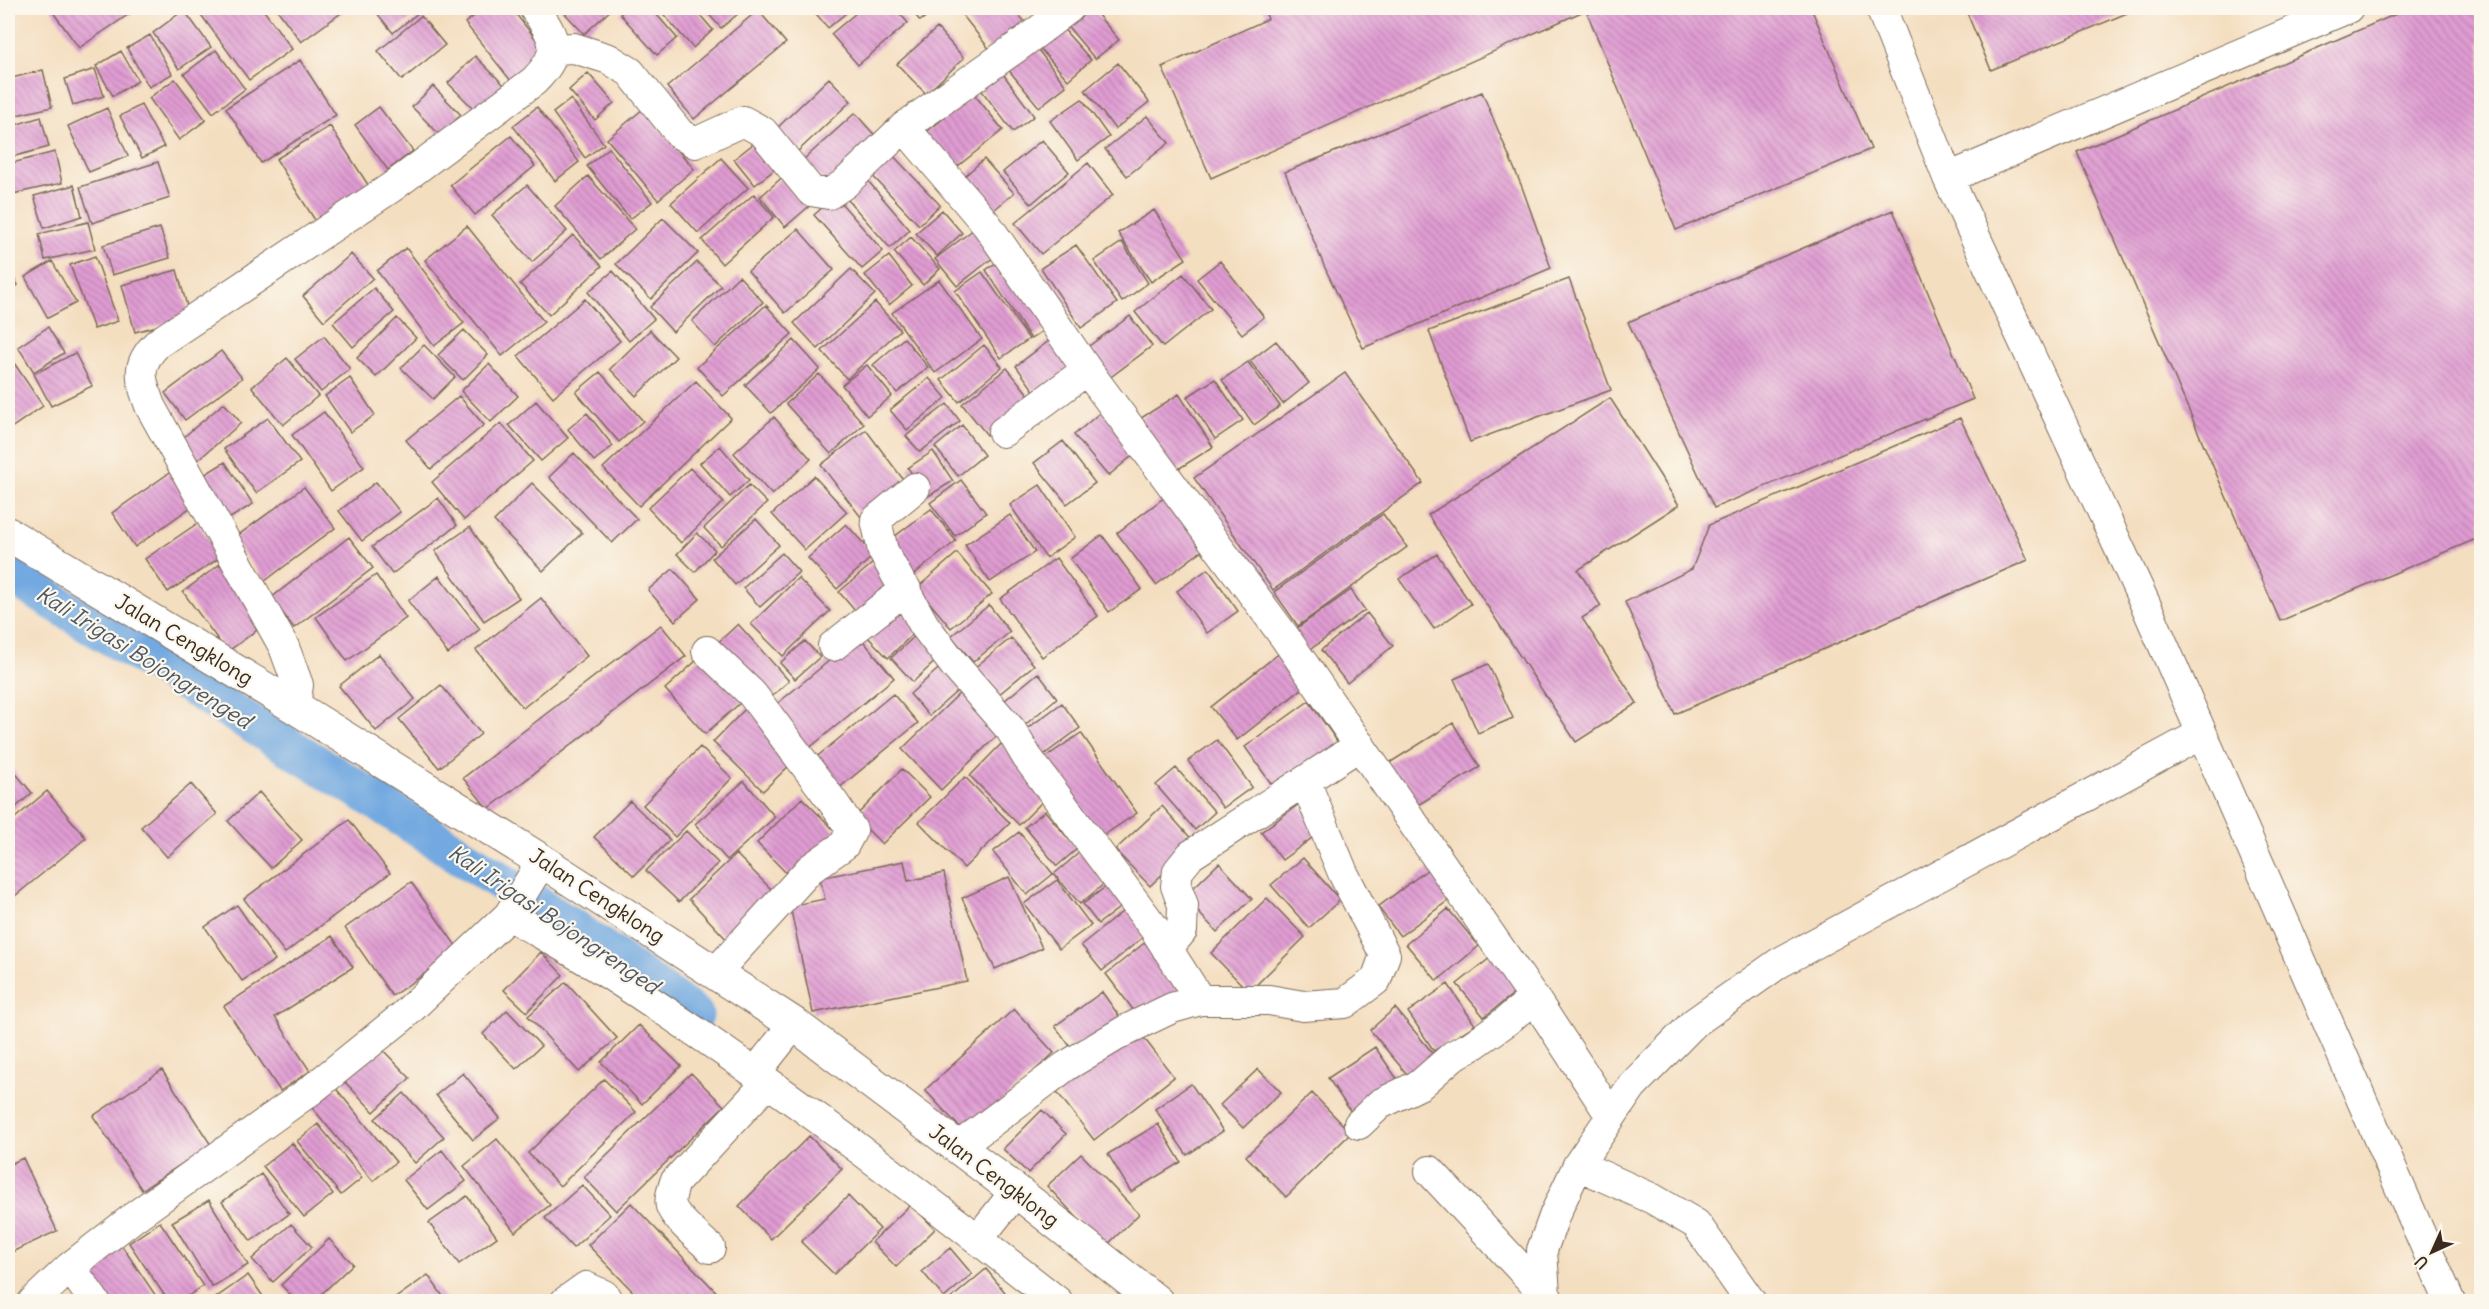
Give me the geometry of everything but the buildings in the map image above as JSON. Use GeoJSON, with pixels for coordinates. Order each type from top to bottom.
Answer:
{"type":"FeatureCollection","features":[{"type":"Feature","properties":{"kind":"main road","name":"Jalan Cengklong"},"geometry":{"type":"LineString","coordinates":[[8,534],[295,707],[525,887],[715,973],[958,1147],[1011,1197],[1157,1302]]}},
{"type":"Feature","properties":{"kind":"street"},"geometry":{"type":"LineString","coordinates":[[295,707],[298,685],[284,647],[150,406],[140,379],[143,360],[158,343],[392,187],[525,88],[549,65],[554,50],[548,27],[534,8]]}},
{"type":"Feature","properties":{"kind":"street"},"geometry":{"type":"LineString","coordinates":[[554,50],[574,48],[609,59],[630,72],[680,134],[695,143],[743,121],[753,126],[763,132],[811,191],[829,194],[844,184],[904,127],[1069,8]]}},
{"type":"Feature","properties":{"kind":"street"},"geometry":{"type":"LineString","coordinates":[[1881,8],[1948,178],[2148,610],[2450,1302]]}},
{"type":"Feature","properties":{"kind":"street"},"geometry":{"type":"LineString","coordinates":[[1948,178],[2348,8]]}},
{"type":"Feature","properties":{"kind":"street"},"geometry":{"type":"LineString","coordinates":[[904,127],[987,225],[1087,370],[1284,636],[1534,998],[1611,1116]]}},
{"type":"Feature","properties":{"kind":"street"},"geometry":{"type":"LineString","coordinates":[[1003,432],[1087,370]]}},
{"type":"Feature","properties":{"kind":"street"},"geometry":{"type":"LineString","coordinates":[[915,488],[876,520],[883,551],[924,625],[956,667],[1011,730],[1027,757],[1140,909],[1200,1000]]}},
{"type":"Feature","properties":{"kind":"street"},"geometry":{"type":"LineString","coordinates":[[833,646],[906,589]]}},
{"type":"Feature","properties":{"kind":"street"},"geometry":{"type":"LineString","coordinates":[[707,651],[752,694],[852,830],[844,845],[810,869],[715,973]]}},
{"type":"Feature","properties":{"kind":"street"},"geometry":{"type":"LineString","coordinates":[[1544,1299],[1542,1250],[1555,1214],[1578,1165],[1632,1086],[1694,1023],[1779,963],[2201,734]]}},
{"type":"Feature","properties":{"kind":"street"},"geometry":{"type":"LineString","coordinates":[[1167,950],[1182,931],[1183,905],[1176,886],[1178,871],[1191,855],[1359,745]]}},
{"type":"Feature","properties":{"kind":"street"},"geometry":{"type":"LineString","coordinates":[[958,1147],[1066,1066],[1126,1030],[1163,1012],[1200,1000],[1269,1000],[1303,1006],[1345,1003],[1376,980],[1385,955],[1343,873],[1305,781]]}},
{"type":"Feature","properties":{"kind":"street"},"geometry":{"type":"LineString","coordinates":[[33,1302],[70,1267],[194,1172],[311,1090],[393,1025],[525,887],[605,972],[760,1075],[979,1236],[1058,1302]]}},
{"type":"Feature","properties":{"kind":"street"},"geometry":{"type":"LineString","coordinates":[[1359,1124],[1380,1104],[1420,1084],[1454,1055],[1470,1047],[1504,1023],[1534,998]]}},
{"type":"Feature","properties":{"kind":"street"},"geometry":{"type":"LineString","coordinates":[[710,1248],[693,1233],[671,1206],[671,1193],[675,1182],[760,1075],[791,1027]]}},
{"type":"Feature","properties":{"kind":"street"},"geometry":{"type":"LineString","coordinates":[[1578,1165],[1653,1199],[1696,1224],[1751,1302]]}},
{"type":"Feature","properties":{"kind":"street"},"geometry":{"type":"LineString","coordinates":[[1430,1172],[1544,1299]]}},
{"type":"Feature","properties":{"kind":"street"},"geometry":{"type":"LineString","coordinates":[[979,1236],[1011,1197]]}},
{"type":"Feature","properties":{"kind":"street"},"geometry":{"type":"LineString","coordinates":[[70,1267],[94,1302]]}},
{"type":"Feature","properties":{"kind":"street"},"geometry":{"type":"LineString","coordinates":[[565,1302],[586,1287],[604,1295],[608,1302]]}},
{"type":"Feature","properties":{"kind":"waterway","name":"Kali Irigasi Bojongrenged"},"geometry":{"type":"LineString","coordinates":[[8,573],[369,796],[576,930],[694,1015]]}}]}
